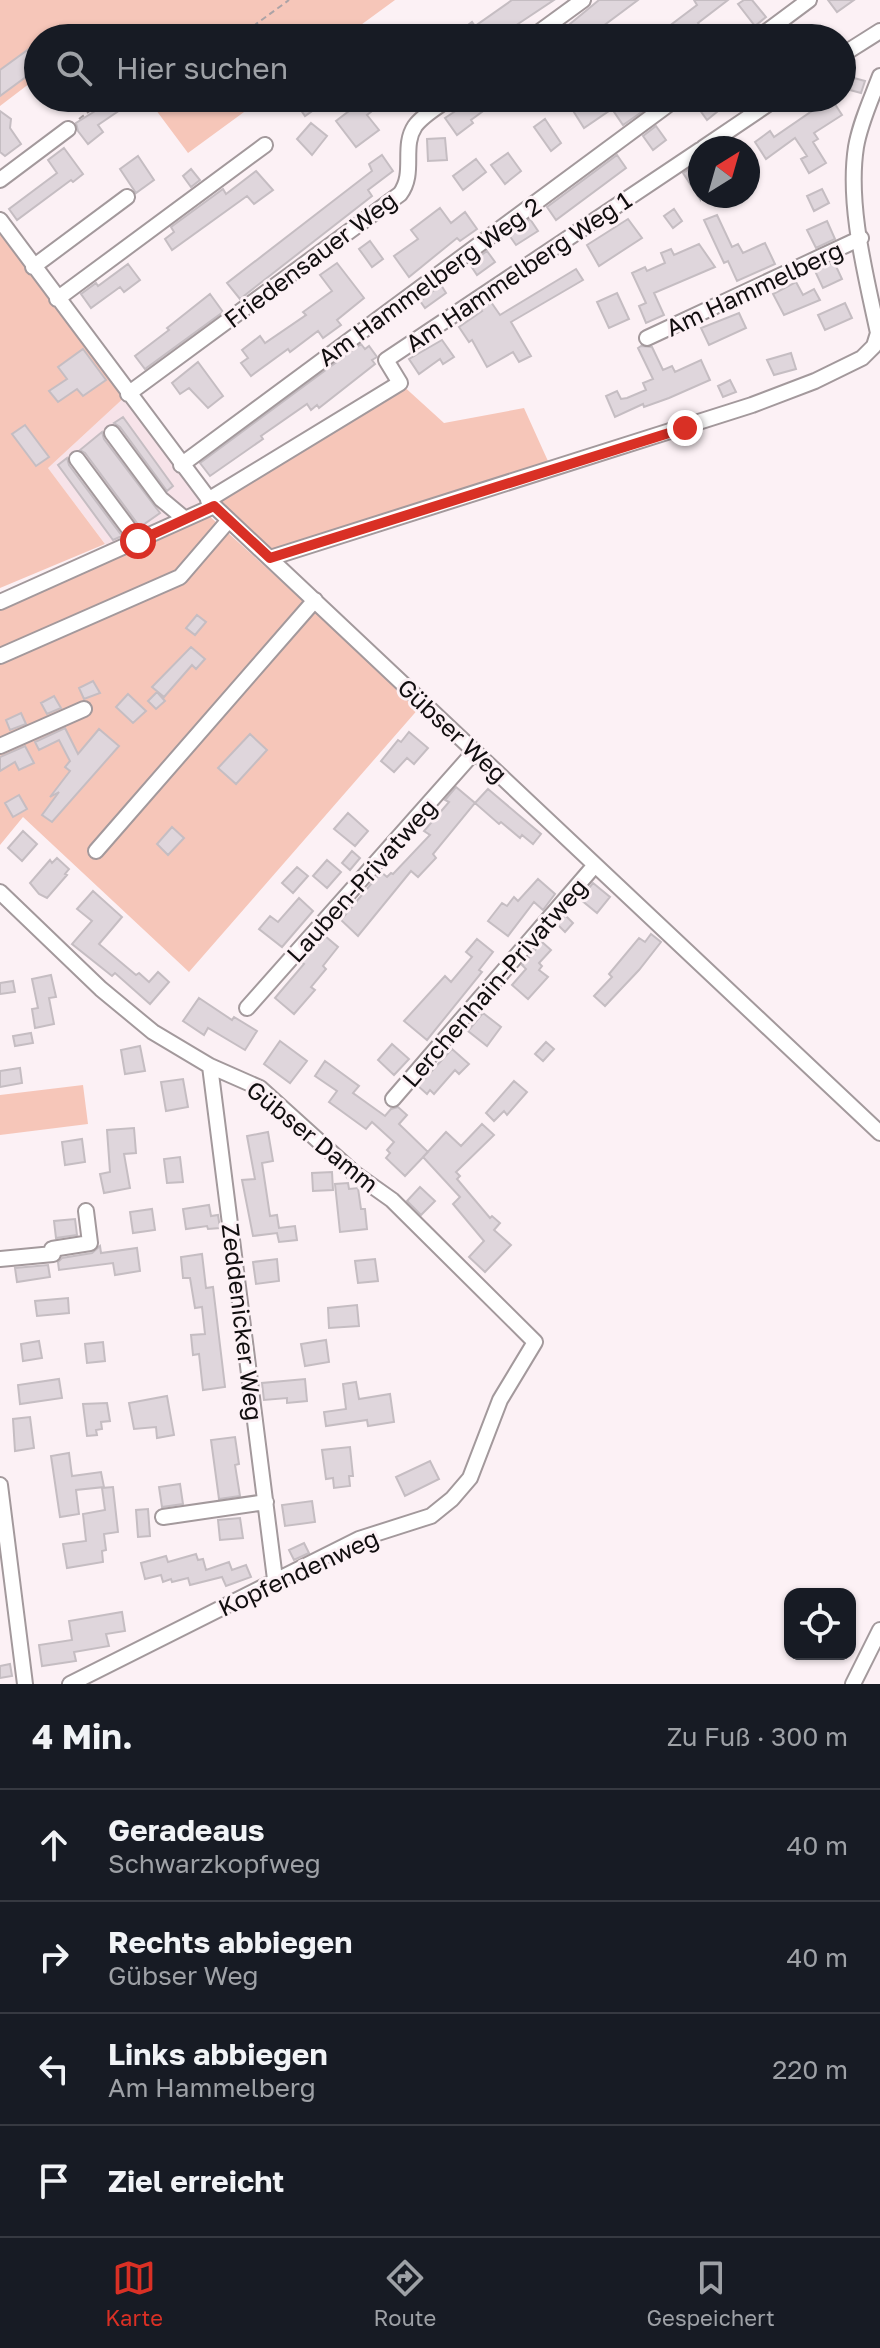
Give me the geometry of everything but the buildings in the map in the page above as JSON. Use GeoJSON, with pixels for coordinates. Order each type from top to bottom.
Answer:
{"type":"FeatureCollection","features":[{"type":"Feature","properties":{"kind":"street"},"geometry":{"type":"LineString","coordinates":[[550,24],[583,0]]}},
{"type":"Feature","properties":{"kind":"street"},"geometry":{"type":"LineString","coordinates":[[777,24],[809,0]]}},
{"type":"Feature","properties":{"kind":"street"},"geometry":{"type":"LineString","coordinates":[[856,45],[880,29]]}},
{"type":"Feature","properties":{"kind":"street","name":"Am Hammelberg"},"geometry":{"type":"LineString","coordinates":[[270,558],[752,405],[815,381],[875,353],[878,333],[855,199],[855,156],[862,122],[880,76]]}},
{"type":"Feature","properties":{"kind":"street","name":"Friedensauer Weg"},"geometry":{"type":"LineString","coordinates":[[128,394],[400,194],[409,177],[409,140],[412,132],[418,122],[431,112]]}},
{"type":"Feature","properties":{"kind":"street","name":"Am Hammelberg Weg 2"},"geometry":{"type":"LineString","coordinates":[[181,465],[658,112]]}},
{"type":"Feature","properties":{"kind":"street","name":"Am Hammelberg Weg 1"},"geometry":{"type":"LineString","coordinates":[[720,136],[756,112]]}},
{"type":"Feature","properties":{"kind":"street"},"geometry":{"type":"LineString","coordinates":[[0,180],[68,129]]}},
{"type":"Feature","properties":{"kind":"street"},"geometry":{"type":"LineString","coordinates":[[57,299],[265,145]]}},
{"type":"Feature","properties":{"kind":"street","name":"Am Hammelberg Weg 1"},"geometry":{"type":"LineString","coordinates":[[211,503],[400,383],[386,360],[688,158]]}},
{"type":"Feature","properties":{"kind":"street"},"geometry":{"type":"LineString","coordinates":[[33,267],[127,197]]}},
{"type":"Feature","properties":{"kind":"street","name":"Gübser Weg"},"geometry":{"type":"LineString","coordinates":[[0,220],[211,503],[880,1133]]}},
{"type":"Feature","properties":{"kind":"street","name":"Am Hammelberg"},"geometry":{"type":"LineString","coordinates":[[647,338],[861,238]]}},
{"type":"Feature","properties":{"kind":"street"},"geometry":{"type":"LineString","coordinates":[[112,433],[161,499],[185,519]]}},
{"type":"Feature","properties":{"kind":"street"},"geometry":{"type":"LineString","coordinates":[[77,459],[138,541]]}},
{"type":"Feature","properties":{"kind":"street"},"geometry":{"type":"LineString","coordinates":[[0,602],[185,519],[211,503]]}},
{"type":"Feature","properties":{"kind":"street"},"geometry":{"type":"LineString","coordinates":[[0,656],[180,577],[229,520]]}},
{"type":"Feature","properties":{"kind":"street"},"geometry":{"type":"LineString","coordinates":[[96,851],[315,600]]}},
{"type":"Feature","properties":{"kind":"street"},"geometry":{"type":"LineString","coordinates":[[0,746],[84,709]]}},
{"type":"Feature","properties":{"kind":"street","name":"Lauben-Privatweg"},"geometry":{"type":"LineString","coordinates":[[247,1008],[475,751]]}},
{"type":"Feature","properties":{"kind":"street","name":"Lerchenhain-Privatweg"},"geometry":{"type":"LineString","coordinates":[[393,1099],[595,865]]}},
{"type":"Feature","properties":{"kind":"street","name":"Gübser Damm"},"geometry":{"type":"LineString","coordinates":[[0,892],[101,989],[153,1032],[210,1066],[260,1088],[354,1173],[392,1200],[535,1342]]}},
{"type":"Feature","properties":{"kind":"street","name":"Zeddenicker Weg"},"geometry":{"type":"LineString","coordinates":[[210,1066],[275,1579]]}},
{"type":"Feature","properties":{"kind":"street"},"geometry":{"type":"LineString","coordinates":[[0,1259],[53,1254],[52,1249],[90,1243],[86,1211]]}},
{"type":"Feature","properties":{"kind":"street","name":"Kopfendenweg"},"geometry":{"type":"LineString","coordinates":[[70,1684],[359,1539],[431,1516],[452,1499],[470,1478],[500,1400],[535,1342]]}},
{"type":"Feature","properties":{"kind":"street"},"geometry":{"type":"LineString","coordinates":[[0,1485],[25,1684]]}},
{"type":"Feature","properties":{"kind":"street"},"geometry":{"type":"LineString","coordinates":[[163,1517],[266,1502]]}},
{"type":"Feature","properties":{"kind":"street"},"geometry":{"type":"LineString","coordinates":[[853,1684],[880,1630]]}},
{"type":"Feature","properties":{"kind":"path"},"geometry":{"type":"LineString","coordinates":[[256,24],[289,0]]}},
{"type":"Feature","properties":{"kind":"path"},"geometry":{"type":"LineString","coordinates":[[68,129],[89,112]]}},
{"type":"Feature","properties":{"kind":"shaded area"},"geometry":{"type":"Polygon","coordinates":[[[0,0],[395,0],[362,24],[24,24],[24,88],[0,106],[0,0]]]}},
{"type":"Feature","properties":{"kind":"shaded area"},"geometry":{"type":"Polygon","coordinates":[[[157,112],[244,112],[188,153],[157,112]]]}},
{"type":"Feature","properties":{"kind":"shaded area"},"geometry":{"type":"Polygon","coordinates":[[[0,220],[128,394],[48,468],[105,544],[0,588],[0,220]]]}},
{"type":"Feature","properties":{"kind":"shaded area"},"geometry":{"type":"Polygon","coordinates":[[[400,383],[444,423],[524,408],[552,470],[270,558],[208,500],[400,383]]]}},
{"type":"Feature","properties":{"kind":"shaded area"},"geometry":{"type":"Polygon","coordinates":[[[128,394],[214,506],[112,553],[48,468],[128,394]]]}},
{"type":"Feature","properties":{"kind":"shaded area"},"geometry":{"type":"Polygon","coordinates":[[[206,513],[420,707],[189,972],[23,817],[0,845],[0,608],[206,513]]]}},
{"type":"Feature","properties":{"kind":"shaded area"},"geometry":{"type":"Polygon","coordinates":[[[83,1085],[88,1124],[0,1135],[0,1095],[83,1085]]]}},
{"type":"Feature","properties":{"kind":"route"},"geometry":{"type":"LineString","coordinates":[[138,541],[214,506],[270,558],[685,428]]}}]}
